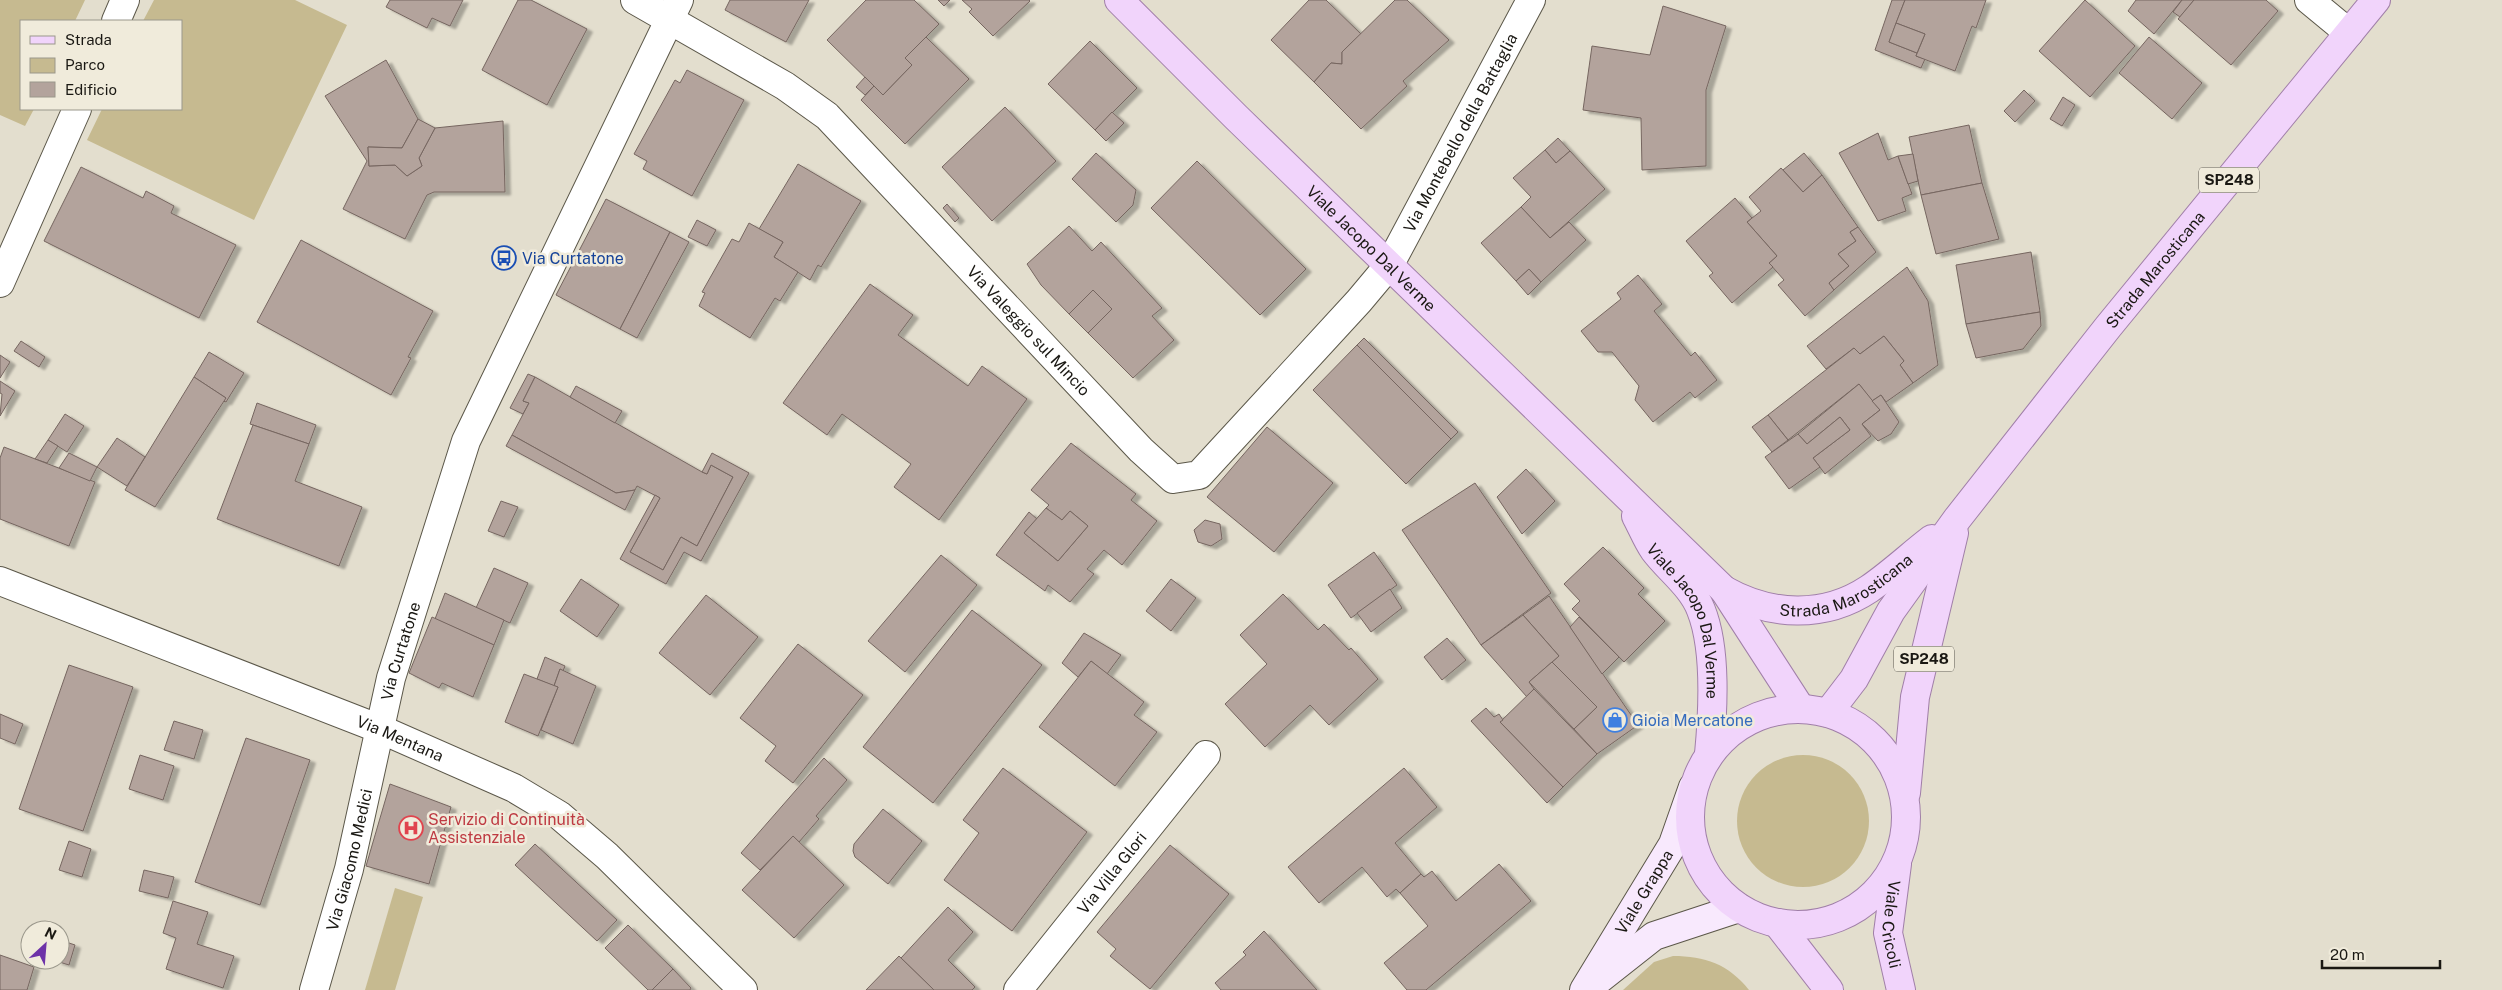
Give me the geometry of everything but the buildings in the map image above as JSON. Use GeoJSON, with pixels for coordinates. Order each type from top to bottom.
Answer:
{"type":"FeatureCollection","features":[{"type":"Feature","properties":{"kind":"main road","name":"Viale Jacopo Dal Verme"},"geometry":{"type":"LineString","coordinates":[[1119,0],[1724,590],[1801,709]]}},
{"type":"Feature","properties":{"kind":"main road","name":"Strada Marosticana"},"geometry":{"type":"LineString","coordinates":[[1828,713],[1854,679],[1892,611],[1957,519],[2108,327],[2376,0]]}},
{"type":"Feature","properties":{"kind":"main road","name":"Viale Jacopo Dal Verme"},"geometry":{"type":"LineString","coordinates":[[1625,495],[1654,549],[1688,588],[1701,610],[1709,641],[1714,709],[1709,754]]}},
{"type":"Feature","properties":{"kind":"main road","name":"Strada Marosticana"},"geometry":{"type":"LineString","coordinates":[[1724,590],[1745,602],[1778,610],[1801,612],[1834,605],[1869,589],[1957,519]]}},
{"type":"Feature","properties":{"kind":"main road","name":"Strada Marosticana"},"geometry":{"type":"LineString","coordinates":[[1905,802],[1915,697],[1957,519]]}},
{"type":"Feature","properties":{"kind":"main road","name":"SP248"},"geometry":{"type":"LineString","coordinates":[[1801,709],[1828,713],[1856,726],[1880,746],[1896,772],[1905,802],[1905,830],[1898,857],[1883,883],[1862,904],[1836,918],[1807,925],[1777,923],[1739,908],[1714,886],[1696,855],[1689,822],[1693,787],[1709,754],[1734,729],[1766,713],[1801,709]]}},
{"type":"Feature","properties":{"kind":"main road","name":"Viale Grappa"},"geometry":{"type":"LineString","coordinates":[[1585,990],[1672,844],[1693,787]]}},
{"type":"Feature","properties":{"kind":"main road","name":"Viale Cricoli"},"geometry":{"type":"LineString","coordinates":[[1898,857],[1888,933],[1900,990]]}},
{"type":"Feature","properties":{"kind":"main road","name":"Viale Grappa"},"geometry":{"type":"LineString","coordinates":[[1585,990],[1654,936],[1739,908]]}},
{"type":"Feature","properties":{"kind":"main road"},"geometry":{"type":"LineString","coordinates":[[1777,923],[1829,990]]}},
{"type":"Feature","properties":{"kind":"street","name":"Via Valeggio sul Mincio"},"geometry":{"type":"LineString","coordinates":[[635,0],[674,10],[827,116],[1141,450],[1172,479],[1199,475],[1359,301],[1390,264]]}},
{"type":"Feature","properties":{"kind":"street","name":"Via Montebello della Battaglia"},"geometry":{"type":"LineString","coordinates":[[1390,264],[1531,0]]}},
{"type":"Feature","properties":{"kind":"street"},"geometry":{"type":"LineString","coordinates":[[2309,0],[2349,33]]}},
{"type":"Feature","properties":{"kind":"street","name":"Via Curtatone"},"geometry":{"type":"LineString","coordinates":[[380,729],[391,678],[466,441],[674,10]]}},
{"type":"Feature","properties":{"kind":"street"},"geometry":{"type":"LineString","coordinates":[[0,283],[77,110]]}},
{"type":"Feature","properties":{"kind":"street","name":"Via Mentana"},"geometry":{"type":"LineString","coordinates":[[0,582],[380,729],[514,788],[559,815],[607,856],[743,990]]}},
{"type":"Feature","properties":{"kind":"street","name":"Via Giacomo Medici"},"geometry":{"type":"LineString","coordinates":[[314,990],[349,869],[380,729]]}},
{"type":"Feature","properties":{"kind":"street","name":"Via Villa Glori"},"geometry":{"type":"LineString","coordinates":[[1018,990],[1206,755]]}},
{"type":"Feature","properties":{"kind":"green space"},"geometry":{"type":"Polygon","coordinates":[[[0,0],[85,0],[75,20],[20,20],[20,110],[33,110],[25,126],[0,115],[0,0]]]}},
{"type":"Feature","properties":{"kind":"green space"},"geometry":{"type":"Polygon","coordinates":[[[154,0],[295,0],[347,25],[254,220],[87,140],[102,110],[182,110],[182,20],[144,20],[154,0]]]}},
{"type":"Feature","properties":{"kind":"green space"},"geometry":{"type":"Polygon","coordinates":[[[1803,755],[1816,756],[1828,760],[1850,774],[1864,796],[1868,808],[1868,834],[1864,846],[1850,868],[1828,882],[1816,886],[1803,887],[1790,886],[1778,882],[1756,868],[1742,846],[1738,834],[1737,821],[1738,808],[1742,796],[1756,774],[1778,760],[1790,756],[1803,755]]]}},
{"type":"Feature","properties":{"kind":"green space"},"geometry":{"type":"Polygon","coordinates":[[[395,888],[423,897],[395,990],[365,990],[395,888]]]}},
{"type":"Feature","properties":{"kind":"green space"},"geometry":{"type":"Polygon","coordinates":[[[1673,956],[1685,956],[1715,963],[1733,974],[1749,990],[1623,990],[1654,962],[1673,956]]]}},
{"type":"Feature","properties":{"kind":"place","name":"Via Curtatone"},"geometry":{"type":"Point","coordinates":[504,258]}},
{"type":"Feature","properties":{"kind":"place","name":"Gioia Mercatone"},"geometry":{"type":"Point","coordinates":[1615,720]}},
{"type":"Feature","properties":{"kind":"place","name":"Servizio di Continuità Assistenziale"},"geometry":{"type":"Point","coordinates":[411,828]}}]}
